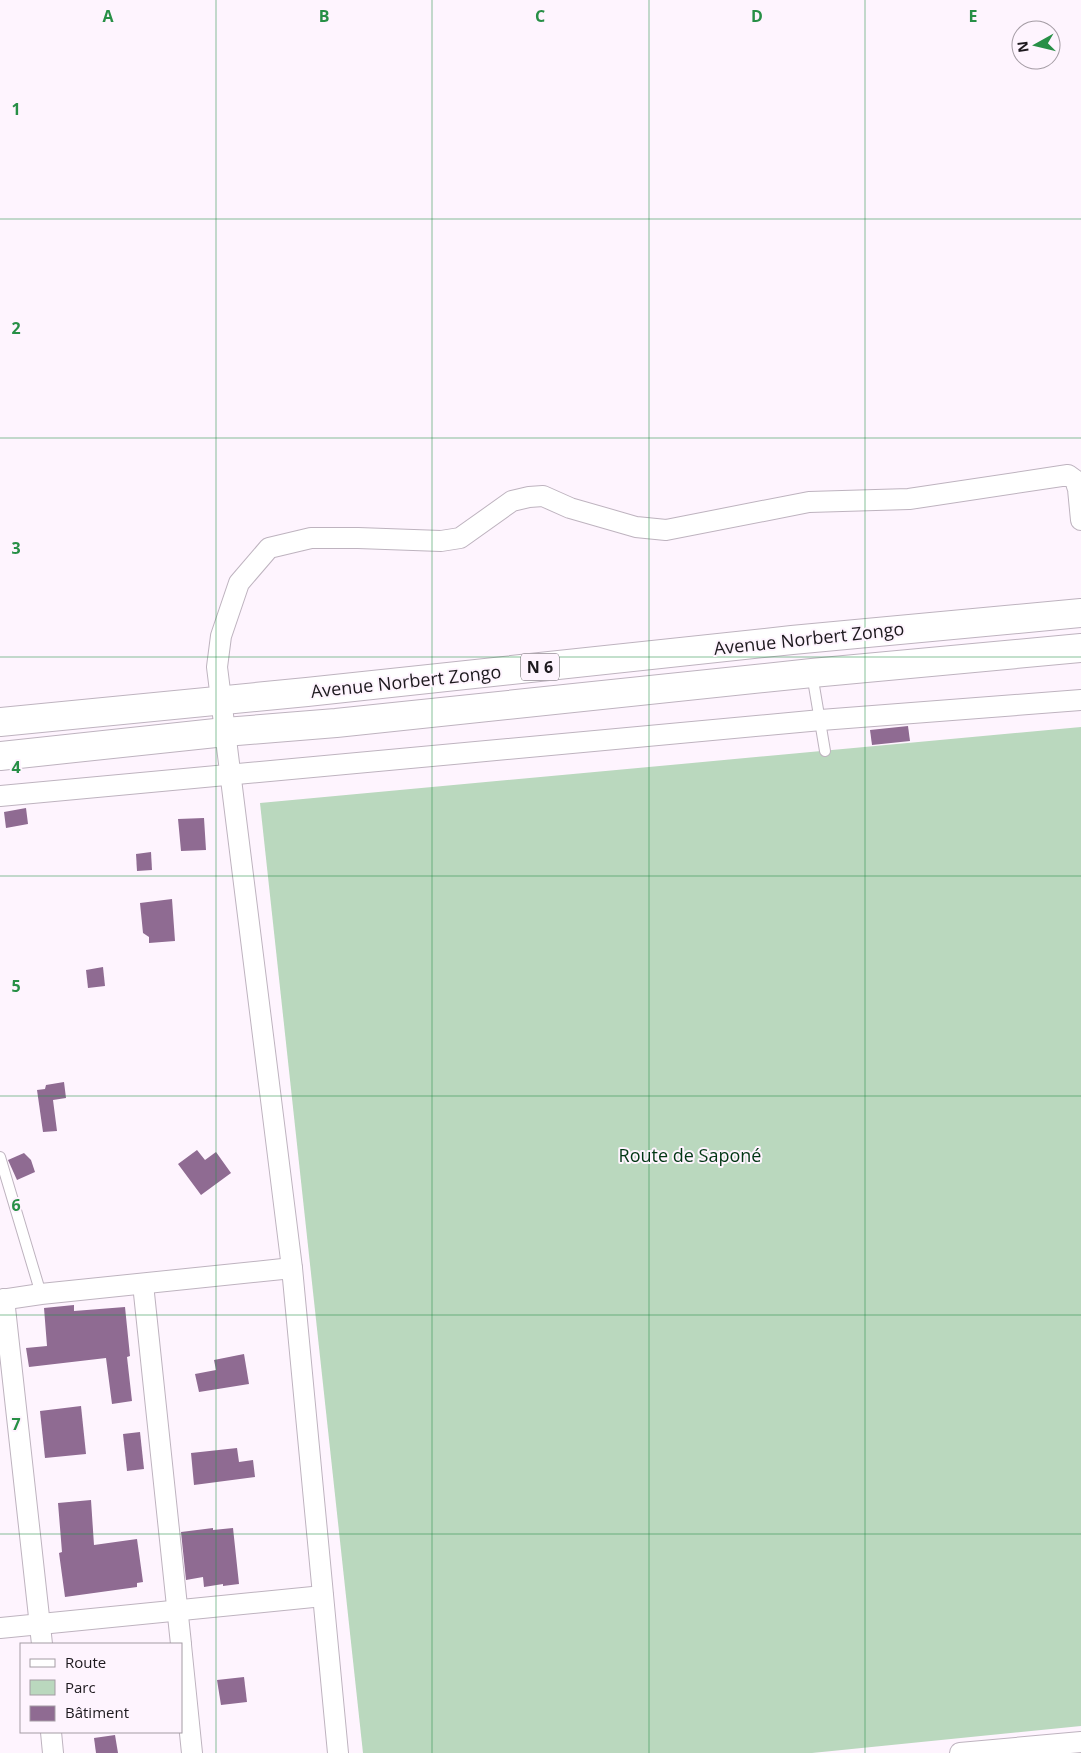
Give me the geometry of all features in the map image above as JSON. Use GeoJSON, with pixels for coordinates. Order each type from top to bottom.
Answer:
{"type":"FeatureCollection","features":[{"type":"Feature","properties":{"kind":"main road","name":"Avenue Norbert Zongo"},"geometry":{"type":"LineString","coordinates":[[0,722],[1081,613]]}},
{"type":"Feature","properties":{"kind":"main road","name":"Avenue Norbert Zongo"},"geometry":{"type":"LineString","coordinates":[[0,756],[812,673],[1081,648]]}},
{"type":"Feature","properties":{"kind":"street"},"geometry":{"type":"LineString","coordinates":[[338,1753],[292,1268],[217,667],[220,636],[238,584],[269,548],[310,538],[441,541],[460,538],[512,501],[529,497],[543,496],[570,508],[629,525],[666,530],[809,502],[908,499],[1068,475],[1075,480],[1078,489],[1081,520]]}},
{"type":"Feature","properties":{"kind":"street"},"geometry":{"type":"LineString","coordinates":[[0,796],[821,720],[1081,700]]}},
{"type":"Feature","properties":{"kind":"street"},"geometry":{"type":"LineString","coordinates":[[42,1643],[2,1300],[41,1294],[292,1268]]}},
{"type":"Feature","properties":{"kind":"street"},"geometry":{"type":"LineString","coordinates":[[143,1284],[181,1643]]}},
{"type":"Feature","properties":{"kind":"street"},"geometry":{"type":"LineString","coordinates":[[0,1628],[324,1596]]}},
{"type":"Feature","properties":{"kind":"street"},"geometry":{"type":"LineString","coordinates":[[182,1654],[192,1753]]}},
{"type":"Feature","properties":{"kind":"street"},"geometry":{"type":"LineString","coordinates":[[51,1733],[53,1753]]}},
{"type":"Feature","properties":{"kind":"street"},"geometry":{"type":"LineString","coordinates":[[960,1753],[1080,1745]]}},
{"type":"Feature","properties":{"kind":"lane"},"geometry":{"type":"LineString","coordinates":[[812,673],[825,751]]}},
{"type":"Feature","properties":{"kind":"lane"},"geometry":{"type":"LineString","coordinates":[[0,1157],[41,1294]]}},
{"type":"Feature","properties":{"kind":"green space","name":"Route de Saponé"},"geometry":{"type":"Polygon","coordinates":[[[1081,727],[1081,1726],[812,1753],[363,1753],[260,803],[1081,727]]]}},
{"type":"Feature","properties":{"kind":"building"},"geometry":{"type":"Polygon","coordinates":[[[908,726],[910,741],[872,745],[870,730],[908,726]]]}},
{"type":"Feature","properties":{"kind":"building"},"geometry":{"type":"Polygon","coordinates":[[[26,808],[28,824],[6,828],[4,812],[26,808]]]}},
{"type":"Feature","properties":{"kind":"building"},"geometry":{"type":"Polygon","coordinates":[[[204,818],[206,850],[181,851],[178,819],[204,818]]]}},
{"type":"Feature","properties":{"kind":"building"},"geometry":{"type":"Polygon","coordinates":[[[151,852],[152,870],[137,871],[136,854],[151,852]]]}},
{"type":"Feature","properties":{"kind":"building"},"geometry":{"type":"Polygon","coordinates":[[[172,899],[175,941],[149,943],[149,937],[143,933],[140,903],[172,899]]]}},
{"type":"Feature","properties":{"kind":"building"},"geometry":{"type":"Polygon","coordinates":[[[103,967],[105,986],[88,988],[86,970],[103,967]]]}},
{"type":"Feature","properties":{"kind":"building"},"geometry":{"type":"Polygon","coordinates":[[[64,1082],[66,1098],[53,1100],[57,1131],[43,1132],[37,1090],[45,1089],[46,1085],[64,1082]]]}},
{"type":"Feature","properties":{"kind":"building"},"geometry":{"type":"Polygon","coordinates":[[[197,1150],[205,1160],[216,1152],[231,1173],[201,1195],[178,1164],[197,1150]]]}},
{"type":"Feature","properties":{"kind":"building"},"geometry":{"type":"Polygon","coordinates":[[[24,1153],[31,1160],[35,1172],[17,1180],[8,1160],[24,1153]]]}},
{"type":"Feature","properties":{"kind":"building"},"geometry":{"type":"Polygon","coordinates":[[[74,1305],[74,1311],[125,1307],[130,1356],[127,1357],[132,1401],[112,1404],[106,1358],[29,1367],[26,1348],[47,1346],[44,1308],[74,1305]]]}},
{"type":"Feature","properties":{"kind":"building"},"geometry":{"type":"Polygon","coordinates":[[[244,1354],[249,1384],[199,1392],[195,1374],[216,1370],[214,1360],[244,1354]]]}},
{"type":"Feature","properties":{"kind":"building"},"geometry":{"type":"Polygon","coordinates":[[[81,1406],[86,1454],[45,1458],[40,1411],[81,1406]]]}},
{"type":"Feature","properties":{"kind":"building"},"geometry":{"type":"Polygon","coordinates":[[[140,1432],[144,1469],[127,1471],[123,1434],[140,1432]]]}},
{"type":"Feature","properties":{"kind":"building"},"geometry":{"type":"Polygon","coordinates":[[[237,1448],[239,1462],[253,1460],[255,1477],[194,1485],[191,1453],[237,1448]]]}},
{"type":"Feature","properties":{"kind":"building"},"geometry":{"type":"Polygon","coordinates":[[[91,1500],[94,1545],[137,1539],[143,1582],[137,1583],[137,1587],[65,1597],[59,1553],[62,1552],[58,1503],[91,1500]]]}},
{"type":"Feature","properties":{"kind":"building"},"geometry":{"type":"Polygon","coordinates":[[[213,1528],[213,1530],[233,1528],[239,1584],[204,1587],[203,1577],[186,1580],[181,1532],[213,1528]]]}},
{"type":"Feature","properties":{"kind":"building"},"geometry":{"type":"Polygon","coordinates":[[[244,1677],[247,1702],[221,1705],[217,1680],[244,1677]]]}},
{"type":"Feature","properties":{"kind":"building"},"geometry":{"type":"Polygon","coordinates":[[[115,1735],[118,1753],[96,1753],[94,1738],[115,1735]]]}}]}
